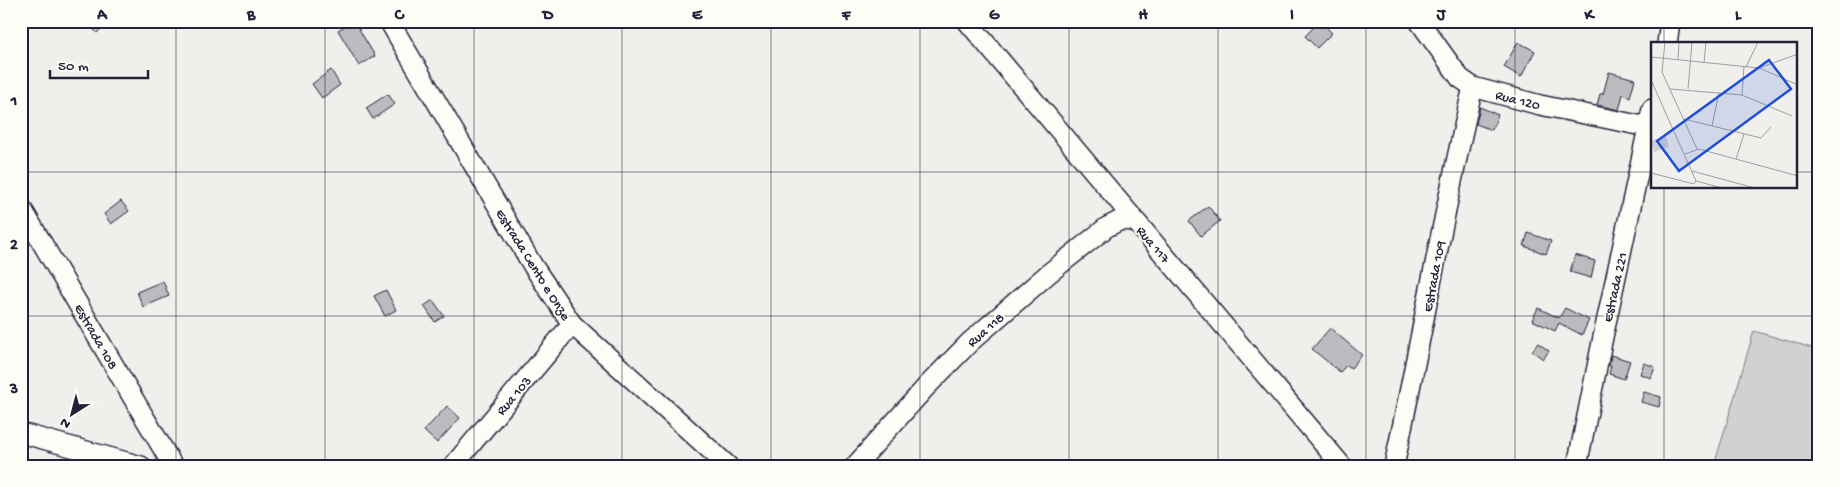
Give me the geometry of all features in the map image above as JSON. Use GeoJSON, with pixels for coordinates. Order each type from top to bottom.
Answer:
{"type":"FeatureCollection","features":[{"type":"Feature","properties":{"kind":"street","name":"Estrada Cento e Onze"},"geometry":{"type":"LineString","coordinates":[[389,21],[533,266],[572,324],[728,466]]}},
{"type":"Feature","properties":{"kind":"street","name":"Rua 117"},"geometry":{"type":"LineString","coordinates":[[967,21],[1342,466]]}},
{"type":"Feature","properties":{"kind":"street","name":"Rua 120"},"geometry":{"type":"LineString","coordinates":[[1419,21],[1460,78],[1473,87],[1550,107],[1650,118]]}},
{"type":"Feature","properties":{"kind":"street"},"geometry":{"type":"LineString","coordinates":[[1667,42],[1670,21]]}},
{"type":"Feature","properties":{"kind":"street","name":"Estrada 109"},"geometry":{"type":"LineString","coordinates":[[1394,466],[1452,175],[1473,87]]}},
{"type":"Feature","properties":{"kind":"street","name":"Estrada 221"},"geometry":{"type":"LineString","coordinates":[[1577,466],[1650,118]]}},
{"type":"Feature","properties":{"kind":"street","name":"Estrada 108"},"geometry":{"type":"LineString","coordinates":[[21,207],[173,466]]}},
{"type":"Feature","properties":{"kind":"street","name":"Rua 118"},"geometry":{"type":"LineString","coordinates":[[856,466],[926,386],[970,342],[1048,274],[1107,227],[1121,220],[1135,221]]}},
{"type":"Feature","properties":{"kind":"street","name":"Rua 103"},"geometry":{"type":"LineString","coordinates":[[453,466],[572,324]]}},
{"type":"Feature","properties":{"kind":"street"},"geometry":{"type":"LineString","coordinates":[[21,432],[141,466]]}},
{"type":"Feature","properties":{"kind":"shaded area"},"geometry":{"type":"Polygon","coordinates":[[[1754,331],[1819,350],[1819,466],[1714,466],[1754,331]]]}},
{"type":"Feature","properties":{"kind":"building"},"geometry":{"type":"Polygon","coordinates":[[[85,21],[109,21],[97,33],[85,21]]]}},
{"type":"Feature","properties":{"kind":"building"},"geometry":{"type":"Polygon","coordinates":[[[354,21],[375,56],[359,66],[338,30],[354,21]]]}},
{"type":"Feature","properties":{"kind":"building"},"geometry":{"type":"Polygon","coordinates":[[[1320,21],[1332,33],[1317,48],[1305,36],[1320,21]]]}},
{"type":"Feature","properties":{"kind":"building"},"geometry":{"type":"Polygon","coordinates":[[[1518,42],[1535,51],[1521,77],[1504,67],[1518,42]]]}},
{"type":"Feature","properties":{"kind":"building"},"geometry":{"type":"Polygon","coordinates":[[[331,70],[340,85],[322,98],[312,84],[331,70]]]}},
{"type":"Feature","properties":{"kind":"building"},"geometry":{"type":"Polygon","coordinates":[[[1609,72],[1635,79],[1630,97],[1623,94],[1619,110],[1597,105],[1600,94],[1603,94],[1609,72]]]}},
{"type":"Feature","properties":{"kind":"building"},"geometry":{"type":"Polygon","coordinates":[[[388,94],[395,104],[373,119],[366,108],[388,94]]]}},
{"type":"Feature","properties":{"kind":"building"},"geometry":{"type":"Polygon","coordinates":[[[1480,107],[1498,115],[1492,130],[1476,124],[1480,107]]]}},
{"type":"Feature","properties":{"kind":"building"},"geometry":{"type":"Polygon","coordinates":[[[121,201],[129,211],[111,224],[104,214],[121,201]]]}},
{"type":"Feature","properties":{"kind":"building"},"geometry":{"type":"Polygon","coordinates":[[[1208,206],[1220,221],[1201,236],[1189,221],[1208,206]]]}},
{"type":"Feature","properties":{"kind":"building"},"geometry":{"type":"Polygon","coordinates":[[[1528,233],[1551,241],[1546,254],[1524,246],[1528,233]]]}},
{"type":"Feature","properties":{"kind":"building"},"geometry":{"type":"Polygon","coordinates":[[[1575,255],[1595,261],[1591,278],[1570,272],[1575,255]]]}},
{"type":"Feature","properties":{"kind":"building"},"geometry":{"type":"Polygon","coordinates":[[[163,281],[169,296],[143,307],[137,292],[163,281]]]}},
{"type":"Feature","properties":{"kind":"building"},"geometry":{"type":"Polygon","coordinates":[[[386,290],[396,310],[385,316],[374,296],[386,290]]]}},
{"type":"Feature","properties":{"kind":"building"},"geometry":{"type":"Polygon","coordinates":[[[433,300],[444,316],[435,322],[424,306],[433,300]]]}},
{"type":"Feature","properties":{"kind":"building"},"geometry":{"type":"Polygon","coordinates":[[[1538,308],[1559,318],[1565,308],[1589,320],[1582,335],[1559,323],[1555,331],[1532,320],[1538,308]]]}},
{"type":"Feature","properties":{"kind":"building"},"geometry":{"type":"Polygon","coordinates":[[[1330,328],[1362,355],[1351,368],[1347,365],[1340,372],[1312,349],[1330,328]]]}},
{"type":"Feature","properties":{"kind":"building"},"geometry":{"type":"Polygon","coordinates":[[[1538,343],[1549,351],[1543,359],[1532,351],[1538,343]]]}},
{"type":"Feature","properties":{"kind":"building"},"geometry":{"type":"Polygon","coordinates":[[[1611,355],[1630,361],[1624,379],[1609,374],[1611,355]]]}},
{"type":"Feature","properties":{"kind":"building"},"geometry":{"type":"Polygon","coordinates":[[[1644,363],[1655,367],[1651,378],[1640,374],[1644,363]]]}},
{"type":"Feature","properties":{"kind":"building"},"geometry":{"type":"Polygon","coordinates":[[[1644,392],[1661,397],[1659,407],[1641,402],[1644,392]]]}},
{"type":"Feature","properties":{"kind":"building"},"geometry":{"type":"Polygon","coordinates":[[[447,406],[460,418],[437,443],[424,431],[447,406]]]}}]}
